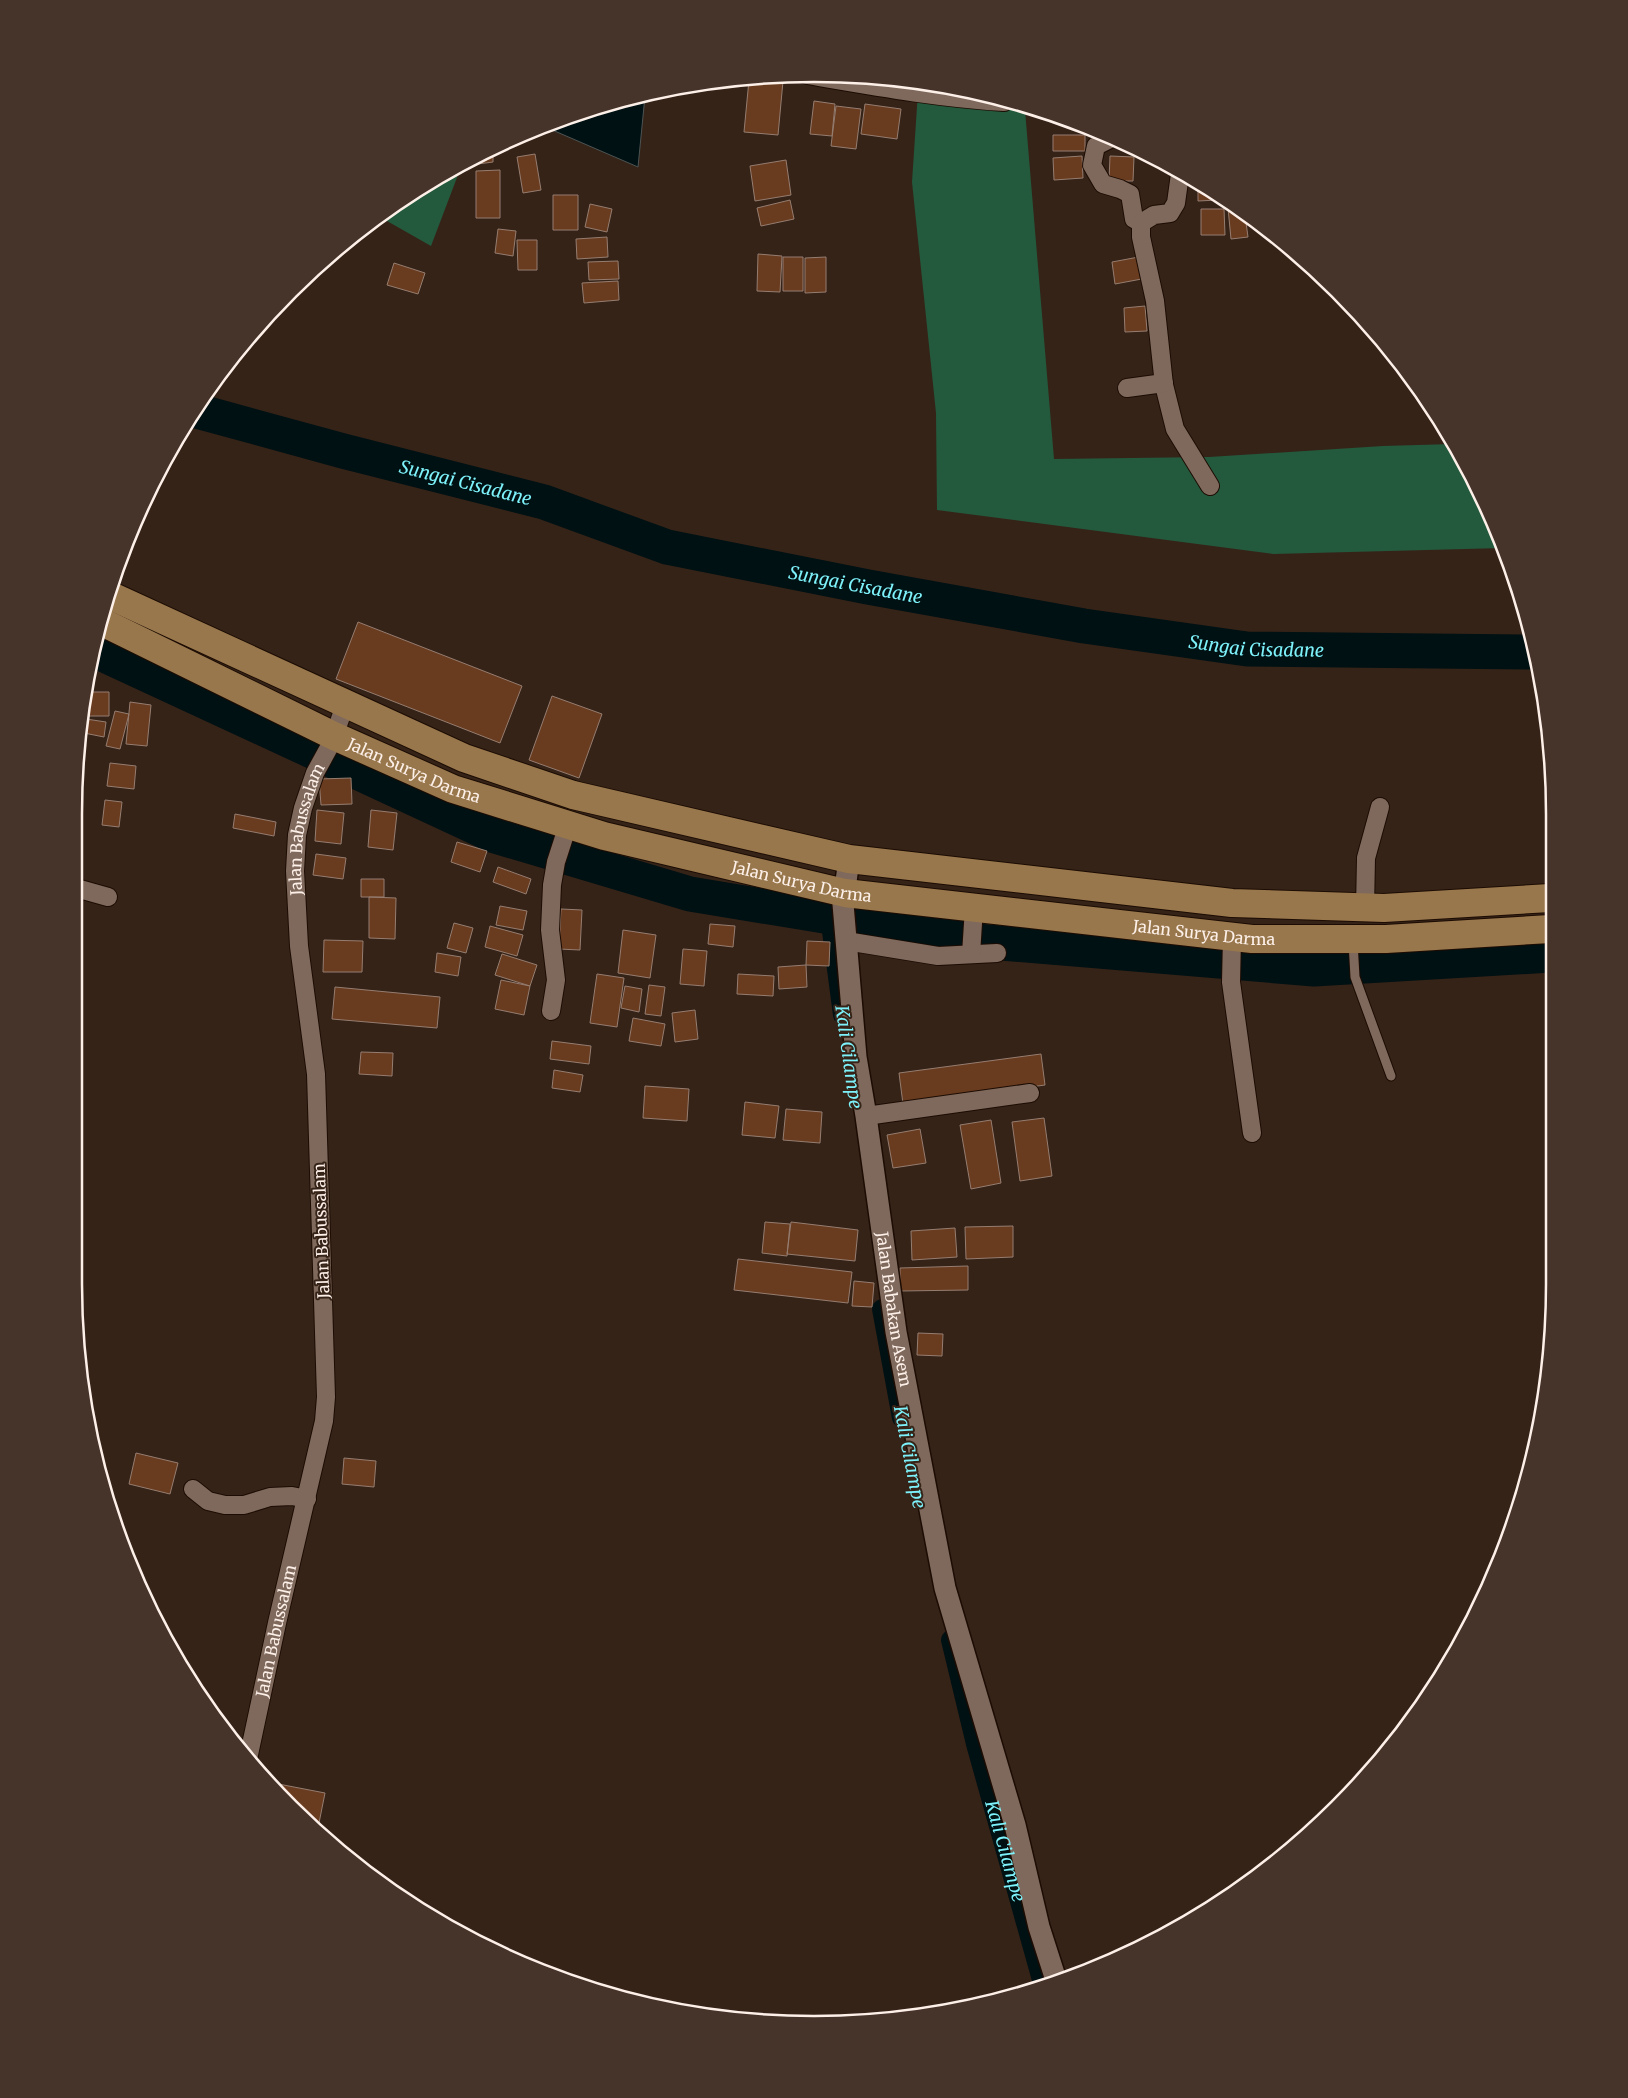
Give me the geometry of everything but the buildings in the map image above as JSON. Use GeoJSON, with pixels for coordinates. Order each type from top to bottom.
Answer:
{"type":"FeatureCollection","features":[{"type":"Feature","properties":{"kind":"main road","name":"Jalan Surya Darma"},"geometry":{"type":"LineString","coordinates":[[115,598],[464,758],[573,794],[849,859],[1232,903],[1384,908],[1546,898]]}},
{"type":"Feature","properties":{"kind":"main road","name":"Jalan Surya Darma"},"geometry":{"type":"LineString","coordinates":[[107,625],[333,739],[453,789],[567,829],[844,898],[973,915],[1232,942],[1252,939],[1353,944],[1386,939],[1546,929]]}},
{"type":"Feature","properties":{"kind":"street"},"geometry":{"type":"LineString","coordinates":[[862,84],[889,89],[931,93]]}},
{"type":"Feature","properties":{"kind":"street"},"geometry":{"type":"LineString","coordinates":[[1103,142],[1096,146],[1092,165],[1103,184],[1130,194],[1134,219],[1141,223]]}},
{"type":"Feature","properties":{"kind":"street"},"geometry":{"type":"LineString","coordinates":[[1141,223],[1154,216],[1170,213],[1176,203],[1179,181]]}},
{"type":"Feature","properties":{"kind":"street"},"geometry":{"type":"LineString","coordinates":[[1141,223],[1141,237],[1155,301],[1164,383],[1174,429],[1210,486]]}},
{"type":"Feature","properties":{"kind":"street"},"geometry":{"type":"LineString","coordinates":[[1127,388],[1164,383]]}},
{"type":"Feature","properties":{"kind":"street","name":"Jalan Babussalam"},"geometry":{"type":"LineString","coordinates":[[250,1749],[277,1623],[324,1421],[326,1397],[316,1074],[299,946],[295,871],[297,836],[303,808],[315,773],[333,739],[345,705]]}},
{"type":"Feature","properties":{"kind":"street"},"geometry":{"type":"LineString","coordinates":[[1365,908],[1366,858],[1380,807]]}},
{"type":"Feature","properties":{"kind":"street"},"geometry":{"type":"LineString","coordinates":[[552,1011],[556,974],[550,912],[556,862],[567,829]]}},
{"type":"Feature","properties":{"kind":"street","name":"Jalan Babakan Asem"},"geometry":{"type":"LineString","coordinates":[[849,859],[844,898],[856,1057],[896,1332],[945,1588],[1014,1825],[1039,1927],[1054,1975]]}},
{"type":"Feature","properties":{"kind":"street"},"geometry":{"type":"LineString","coordinates":[[82,890],[108,897]]}},
{"type":"Feature","properties":{"kind":"street"},"geometry":{"type":"LineString","coordinates":[[971,950],[973,915]]}},
{"type":"Feature","properties":{"kind":"street"},"geometry":{"type":"LineString","coordinates":[[846,940],[938,956],[971,950],[997,954]]}},
{"type":"Feature","properties":{"kind":"street"},"geometry":{"type":"LineString","coordinates":[[1232,942],[1231,982],[1252,1133]]}},
{"type":"Feature","properties":{"kind":"street"},"geometry":{"type":"LineString","coordinates":[[866,1116],[1030,1093]]}},
{"type":"Feature","properties":{"kind":"street"},"geometry":{"type":"LineString","coordinates":[[193,1489],[208,1501],[225,1505],[244,1505],[270,1497],[292,1496],[307,1498]]}},
{"type":"Feature","properties":{"kind":"lane"},"geometry":{"type":"LineString","coordinates":[[1353,944],[1354,971],[1391,1076]]}},
{"type":"Feature","properties":{"kind":"green space"},"geometry":{"type":"Polygon","coordinates":[[[918,92],[989,104],[1025,114],[1054,459],[1209,457],[1383,446],[1445,444],[1470,490],[1495,548],[1273,554],[937,510],[936,413],[912,182],[918,92]]]}},
{"type":"Feature","properties":{"kind":"green space"},"geometry":{"type":"Polygon","coordinates":[[[458,176],[431,246],[387,221],[458,176]]]}},
{"type":"Feature","properties":{"kind":"shaded area"},"geometry":{"type":"Polygon","coordinates":[[[644,103],[638,167],[554,131],[579,121],[644,103]]]}},
{"type":"Feature","properties":{"kind":"waterway","name":"Sungai Cisadane"},"geometry":{"type":"LineString","coordinates":[[203,413],[343,451],[544,502],[667,547],[868,587],[1084,626],[1247,649],[1527,652]]}},
{"type":"Feature","properties":{"kind":"waterway"},"geometry":{"type":"LineString","coordinates":[[101,653],[495,836],[690,894],[976,941],[1314,969],[1546,955]]}},
{"type":"Feature","properties":{"kind":"waterway","name":"Kali Cilampe"},"geometry":{"type":"LineString","coordinates":[[830,916],[843,1015]]}},
{"type":"Feature","properties":{"kind":"waterway","name":"Kali Cilampe"},"geometry":{"type":"LineString","coordinates":[[882,1309],[902,1418]]}},
{"type":"Feature","properties":{"kind":"waterway","name":"Kali Cilampe"},"geometry":{"type":"LineString","coordinates":[[951,1640],[976,1744],[1042,1979]]}}]}
